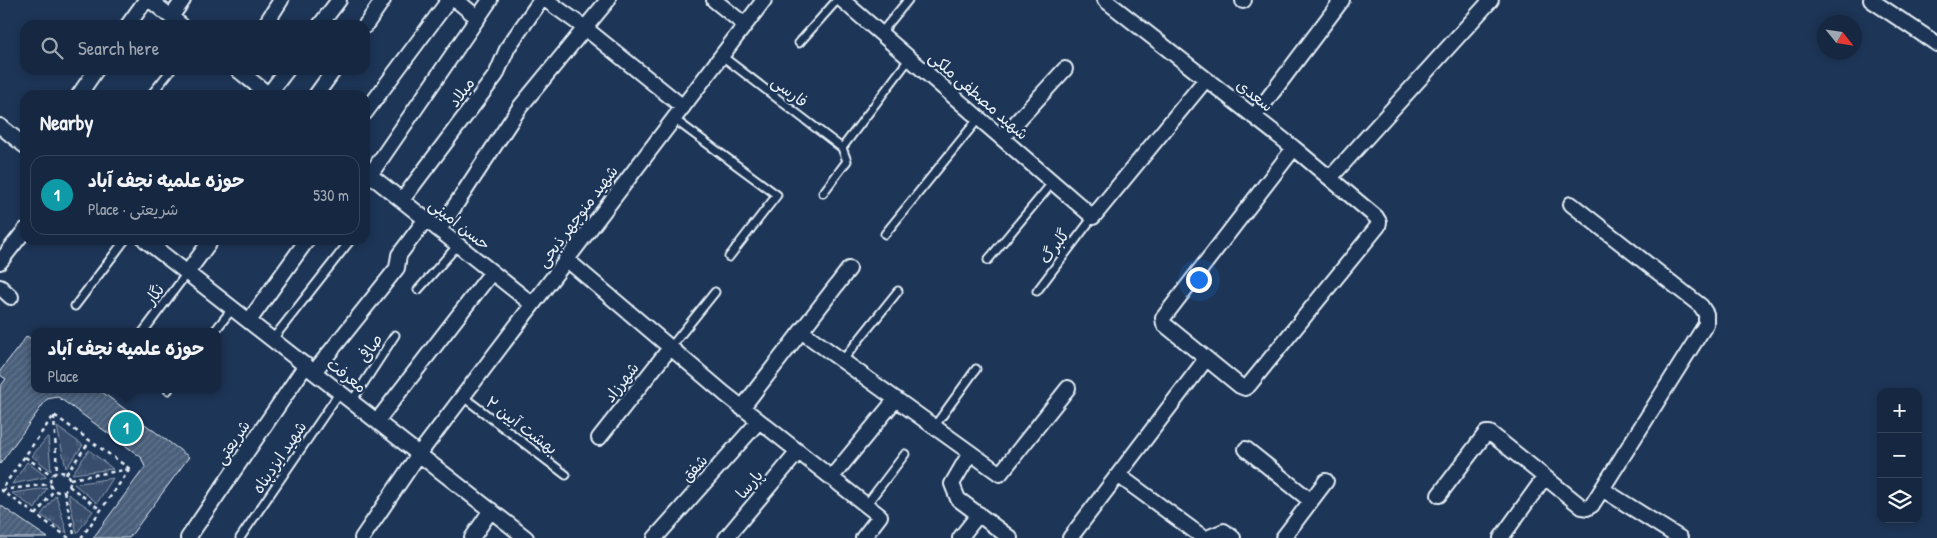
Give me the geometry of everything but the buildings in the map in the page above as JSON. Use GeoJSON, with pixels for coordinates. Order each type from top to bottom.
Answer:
{"type":"FeatureCollection","features":[{"type":"Feature","properties":{"kind":"street"},"geometry":{"type":"LineString","coordinates":[[132,20],[146,0]]}},
{"type":"Feature","properties":{"kind":"street"},"geometry":{"type":"LineString","coordinates":[[150,0],[175,20]]}},
{"type":"Feature","properties":{"kind":"street"},"geometry":{"type":"LineString","coordinates":[[176,20],[183,0]]}},
{"type":"Feature","properties":{"kind":"street"},"geometry":{"type":"LineString","coordinates":[[268,20],[281,0]]}},
{"type":"Feature","properties":{"kind":"street"},"geometry":{"type":"LineString","coordinates":[[324,20],[339,0]]}},
{"type":"Feature","properties":{"kind":"street"},"geometry":{"type":"LineString","coordinates":[[369,20],[383,0]]}},
{"type":"Feature","properties":{"kind":"street"},"geometry":{"type":"LineString","coordinates":[[370,106],[449,0]]}},
{"type":"Feature","properties":{"kind":"street"},"geometry":{"type":"LineString","coordinates":[[456,0],[478,18]]}},
{"type":"Feature","properties":{"kind":"street"},"geometry":{"type":"LineString","coordinates":[[370,170],[490,0]]}},
{"type":"Feature","properties":{"kind":"street","name":"میلاد"},"geometry":{"type":"LineString","coordinates":[[402,200],[496,75],[508,47],[541,0]]}},
{"type":"Feature","properties":{"kind":"street"},"geometry":{"type":"LineString","coordinates":[[546,0],[683,107]]}},
{"type":"Feature","properties":{"kind":"street"},"geometry":{"type":"LineString","coordinates":[[439,230],[520,107],[608,0]]}},
{"type":"Feature","properties":{"kind":"street"},"geometry":{"type":"LineString","coordinates":[[714,0],[745,25]]}},
{"type":"Feature","properties":{"kind":"street","name":"شهید منوچهر ذبحی"},"geometry":{"type":"LineString","coordinates":[[362,538],[419,454],[462,396],[764,0]]}},
{"type":"Feature","properties":{"kind":"street","name":"شهید مصطفی ملکی"},"geometry":{"type":"LineString","coordinates":[[842,0],[1093,217]]}},
{"type":"Feature","properties":{"kind":"street","name":"سعدی"},"geometry":{"type":"LineString","coordinates":[[1106,0],[1294,148],[1379,222],[1378,226],[1249,385],[1245,388],[1240,386],[1206,360]]}},
{"type":"Feature","properties":{"kind":"street"},"geometry":{"type":"LineString","coordinates":[[1254,117],[1342,0]]}},
{"type":"Feature","properties":{"kind":"street"},"geometry":{"type":"LineString","coordinates":[[1330,178],[1491,0]]}},
{"type":"Feature","properties":{"kind":"street"},"geometry":{"type":"LineString","coordinates":[[1871,0],[1937,44]]}},
{"type":"Feature","properties":{"kind":"street"},"geometry":{"type":"LineString","coordinates":[[1002,138],[1065,69]]}},
{"type":"Feature","properties":{"kind":"street"},"geometry":{"type":"LineString","coordinates":[[82,90],[93,75]]}},
{"type":"Feature","properties":{"kind":"street"},"geometry":{"type":"LineString","coordinates":[[244,75],[262,90]]}},
{"type":"Feature","properties":{"kind":"street"},"geometry":{"type":"LineString","coordinates":[[272,90],[283,75]]}},
{"type":"Feature","properties":{"kind":"street"},"geometry":{"type":"LineString","coordinates":[[320,90],[330,75]]}},
{"type":"Feature","properties":{"kind":"street"},"geometry":{"type":"LineString","coordinates":[[1093,217],[1206,79]]}},
{"type":"Feature","properties":{"kind":"street"},"geometry":{"type":"LineString","coordinates":[[0,126],[20,142]]}},
{"type":"Feature","properties":{"kind":"street"},"geometry":{"type":"LineString","coordinates":[[1070,538],[1206,360],[1164,324],[1162,318],[1294,148]]}},
{"type":"Feature","properties":{"kind":"street","name":"حسن امینی"},"geometry":{"type":"LineString","coordinates":[[370,175],[532,304]]}},
{"type":"Feature","properties":{"kind":"street"},"geometry":{"type":"LineString","coordinates":[[1438,495],[1486,433],[1490,434],[1582,507],[1587,508],[1592,505],[1706,324],[1706,314],[1701,306],[1571,204]]}},
{"type":"Feature","properties":{"kind":"street","name":"شریعتی"},"geometry":{"type":"LineString","coordinates":[[188,538],[310,369],[397,268],[399,254],[426,220]]}},
{"type":"Feature","properties":{"kind":"street"},"geometry":{"type":"LineString","coordinates":[[0,262],[20,236]]}},
{"type":"Feature","properties":{"kind":"street","name":"معرفت"},"geometry":{"type":"LineString","coordinates":[[161,245],[188,273],[526,538]]}},
{"type":"Feature","properties":{"kind":"street"},"geometry":{"type":"LineString","coordinates":[[188,273],[208,245]]}},
{"type":"Feature","properties":{"kind":"street"},"geometry":{"type":"LineString","coordinates":[[249,321],[303,245]]}},
{"type":"Feature","properties":{"kind":"street"},"geometry":{"type":"LineString","coordinates":[[566,259],[742,408],[880,516],[863,538]]}},
{"type":"Feature","properties":{"kind":"street"},"geometry":{"type":"LineString","coordinates":[[742,408],[849,269]]}},
{"type":"Feature","properties":{"kind":"street"},"geometry":{"type":"LineString","coordinates":[[377,421],[492,272]]}},
{"type":"Feature","properties":{"kind":"street"},"geometry":{"type":"LineString","coordinates":[[0,287],[11,297]]}},
{"type":"Feature","properties":{"kind":"street"},"geometry":{"type":"LineString","coordinates":[[801,331],[1000,474],[1068,388]]}},
{"type":"Feature","properties":{"kind":"street","name":"شهرزاد"},"geometry":{"type":"LineString","coordinates":[[598,438],[670,348]]}},
{"type":"Feature","properties":{"kind":"street"},"geometry":{"type":"LineString","coordinates":[[831,478],[896,399]]}},
{"type":"Feature","properties":{"kind":"street","name":"شفق"},"geometry":{"type":"LineString","coordinates":[[655,538],[759,421]]}},
{"type":"Feature","properties":{"kind":"street"},"geometry":{"type":"LineString","coordinates":[[1246,449],[1311,500]]}},
{"type":"Feature","properties":{"kind":"street","name":"پارسا"},"geometry":{"type":"LineString","coordinates":[[726,538],[798,452]]}},
{"type":"Feature","properties":{"kind":"street"},"geometry":{"type":"LineString","coordinates":[[970,453],[952,484],[958,499],[1010,538]]}},
{"type":"Feature","properties":{"kind":"street"},"geometry":{"type":"LineString","coordinates":[[1118,474],[1206,538],[1224,531],[1233,538]]}},
{"type":"Feature","properties":{"kind":"street"},"geometry":{"type":"LineString","coordinates":[[1502,538],[1544,478]]}},
{"type":"Feature","properties":{"kind":"street"},"geometry":{"type":"LineString","coordinates":[[1282,538],[1326,481]]}},
{"type":"Feature","properties":{"kind":"street"},"geometry":{"type":"LineString","coordinates":[[1602,489],[1680,538]]}},
{"type":"Feature","properties":{"kind":"street"},"geometry":{"type":"LineString","coordinates":[[472,538],[490,510]]}},
{"type":"Feature","properties":{"kind":"street"},"geometry":{"type":"LineString","coordinates":[[960,538],[979,514]]}},
{"type":"Feature","properties":{"kind":"lane"},"geometry":{"type":"LineString","coordinates":[[799,43],[837,0]]}},
{"type":"Feature","properties":{"kind":"lane"},"geometry":{"type":"LineString","coordinates":[[881,33],[908,0]]}},
{"type":"Feature","properties":{"kind":"lane","name":"فارسی"},"geometry":{"type":"LineString","coordinates":[[722,56],[842,148]]}},
{"type":"Feature","properties":{"kind":"lane"},"geometry":{"type":"LineString","coordinates":[[823,193],[847,161],[842,148],[910,58]]}},
{"type":"Feature","properties":{"kind":"lane"},"geometry":{"type":"LineString","coordinates":[[155,90],[167,75]]}},
{"type":"Feature","properties":{"kind":"lane"},"geometry":{"type":"LineString","coordinates":[[885,234],[979,118]]}},
{"type":"Feature","properties":{"kind":"lane"},"geometry":{"type":"LineString","coordinates":[[674,119],[777,195],[729,257]]}},
{"type":"Feature","properties":{"kind":"lane"},"geometry":{"type":"LineString","coordinates":[[988,260],[1053,182]]}},
{"type":"Feature","properties":{"kind":"lane","name":"گلبرگ"},"geometry":{"type":"LineString","coordinates":[[1037,291],[1093,217]]}},
{"type":"Feature","properties":{"kind":"lane"},"geometry":{"type":"LineString","coordinates":[[75,306],[121,245]]}},
{"type":"Feature","properties":{"kind":"lane"},"geometry":{"type":"LineString","coordinates":[[272,340],[347,245]]}},
{"type":"Feature","properties":{"kind":"lane"},"geometry":{"type":"LineString","coordinates":[[418,290],[458,245]]}},
{"type":"Feature","properties":{"kind":"lane","name":"نگار"},"geometry":{"type":"LineString","coordinates":[[146,328],[188,273]]}},
{"type":"Feature","properties":{"kind":"lane"},"geometry":{"type":"LineString","coordinates":[[842,361],[898,291]]}},
{"type":"Feature","properties":{"kind":"lane"},"geometry":{"type":"LineString","coordinates":[[670,348],[715,292]]}},
{"type":"Feature","properties":{"kind":"lane"},"geometry":{"type":"LineString","coordinates":[[217,328],[232,308]]}},
{"type":"Feature","properties":{"kind":"lane","name":"صافی"},"geometry":{"type":"LineString","coordinates":[[352,402],[395,336]]}},
{"type":"Feature","properties":{"kind":"lane"},"geometry":{"type":"LineString","coordinates":[[934,427],[976,369]]}},
{"type":"Feature","properties":{"kind":"lane","name":"شهید ایزدپناه"},"geometry":{"type":"LineString","coordinates":[[240,538],[340,392]]}},
{"type":"Feature","properties":{"kind":"lane","name":"بهشت آیین ۲"},"geometry":{"type":"LineString","coordinates":[[462,396],[566,475]]}},
{"type":"Feature","properties":{"kind":"lane"},"geometry":{"type":"LineString","coordinates":[[866,505],[905,454]]}},
{"type":"Feature","properties":{"kind":"path"},"geometry":{"type":"LineString","coordinates":[[54,415],[130,468]]}},
{"type":"Feature","properties":{"kind":"path"},"geometry":{"type":"LineString","coordinates":[[1,490],[54,415]]}},
{"type":"Feature","properties":{"kind":"path"},"geometry":{"type":"LineString","coordinates":[[54,415],[57,472]]}},
{"type":"Feature","properties":{"kind":"path"},"geometry":{"type":"LineString","coordinates":[[66,474],[90,440]]}},
{"type":"Feature","properties":{"kind":"path"},"geometry":{"type":"LineString","coordinates":[[24,457],[52,476]]}},
{"type":"Feature","properties":{"kind":"path"},"geometry":{"type":"LineString","coordinates":[[69,479],[130,468]]}},
{"type":"Feature","properties":{"kind":"path"},"geometry":{"type":"LineString","coordinates":[[81,538],[130,468]]}},
{"type":"Feature","properties":{"kind":"path"},"geometry":{"type":"LineString","coordinates":[[57,472],[66,474],[69,479],[68,486],[64,491]]}},
{"type":"Feature","properties":{"kind":"path"},"geometry":{"type":"LineString","coordinates":[[54,490],[50,484],[52,476],[57,472]]}},
{"type":"Feature","properties":{"kind":"path"},"geometry":{"type":"LineString","coordinates":[[1,490],[50,484]]}},
{"type":"Feature","properties":{"kind":"path"},"geometry":{"type":"LineString","coordinates":[[68,486],[101,510]]}},
{"type":"Feature","properties":{"kind":"path"},"geometry":{"type":"LineString","coordinates":[[1,490],[68,538]]}},
{"type":"Feature","properties":{"kind":"path"},"geometry":{"type":"LineString","coordinates":[[36,514],[54,490]]}},
{"type":"Feature","properties":{"kind":"path"},"geometry":{"type":"LineString","coordinates":[[54,490],[64,491]]}},
{"type":"Feature","properties":{"kind":"path"},"geometry":{"type":"LineString","coordinates":[[64,491],[75,538]]}},
{"type":"Feature","properties":{"kind":"green space"},"geometry":{"type":"Polygon","coordinates":[[[57,427],[83,445],[66,468],[57,427]]]}},
{"type":"Feature","properties":{"kind":"green space"},"geometry":{"type":"Polygon","coordinates":[[[48,436],[51,471],[32,456],[48,436]]]}},
{"type":"Feature","properties":{"kind":"green space"},"geometry":{"type":"Polygon","coordinates":[[[89,450],[113,469],[72,474],[89,450]]]}},
{"type":"Feature","properties":{"kind":"green space"},"geometry":{"type":"Polygon","coordinates":[[[27,462],[47,477],[12,484],[27,462]]]}},
{"type":"Feature","properties":{"kind":"green space"},"geometry":{"type":"Polygon","coordinates":[[[113,478],[97,503],[74,484],[113,478]]]}},
{"type":"Feature","properties":{"kind":"green space"},"geometry":{"type":"Polygon","coordinates":[[[47,488],[35,509],[12,493],[47,488]]]}},
{"type":"Feature","properties":{"kind":"green space"},"geometry":{"type":"Polygon","coordinates":[[[68,494],[93,511],[77,533],[68,494]]]}},
{"type":"Feature","properties":{"kind":"green space"},"geometry":{"type":"Polygon","coordinates":[[[56,495],[67,533],[41,515],[56,495]]]}},
{"type":"Feature","properties":{"kind":"place","name":"حوزه علمیه نجف آباد"},"geometry":{"type":"Point","coordinates":[126,428]}}]}
